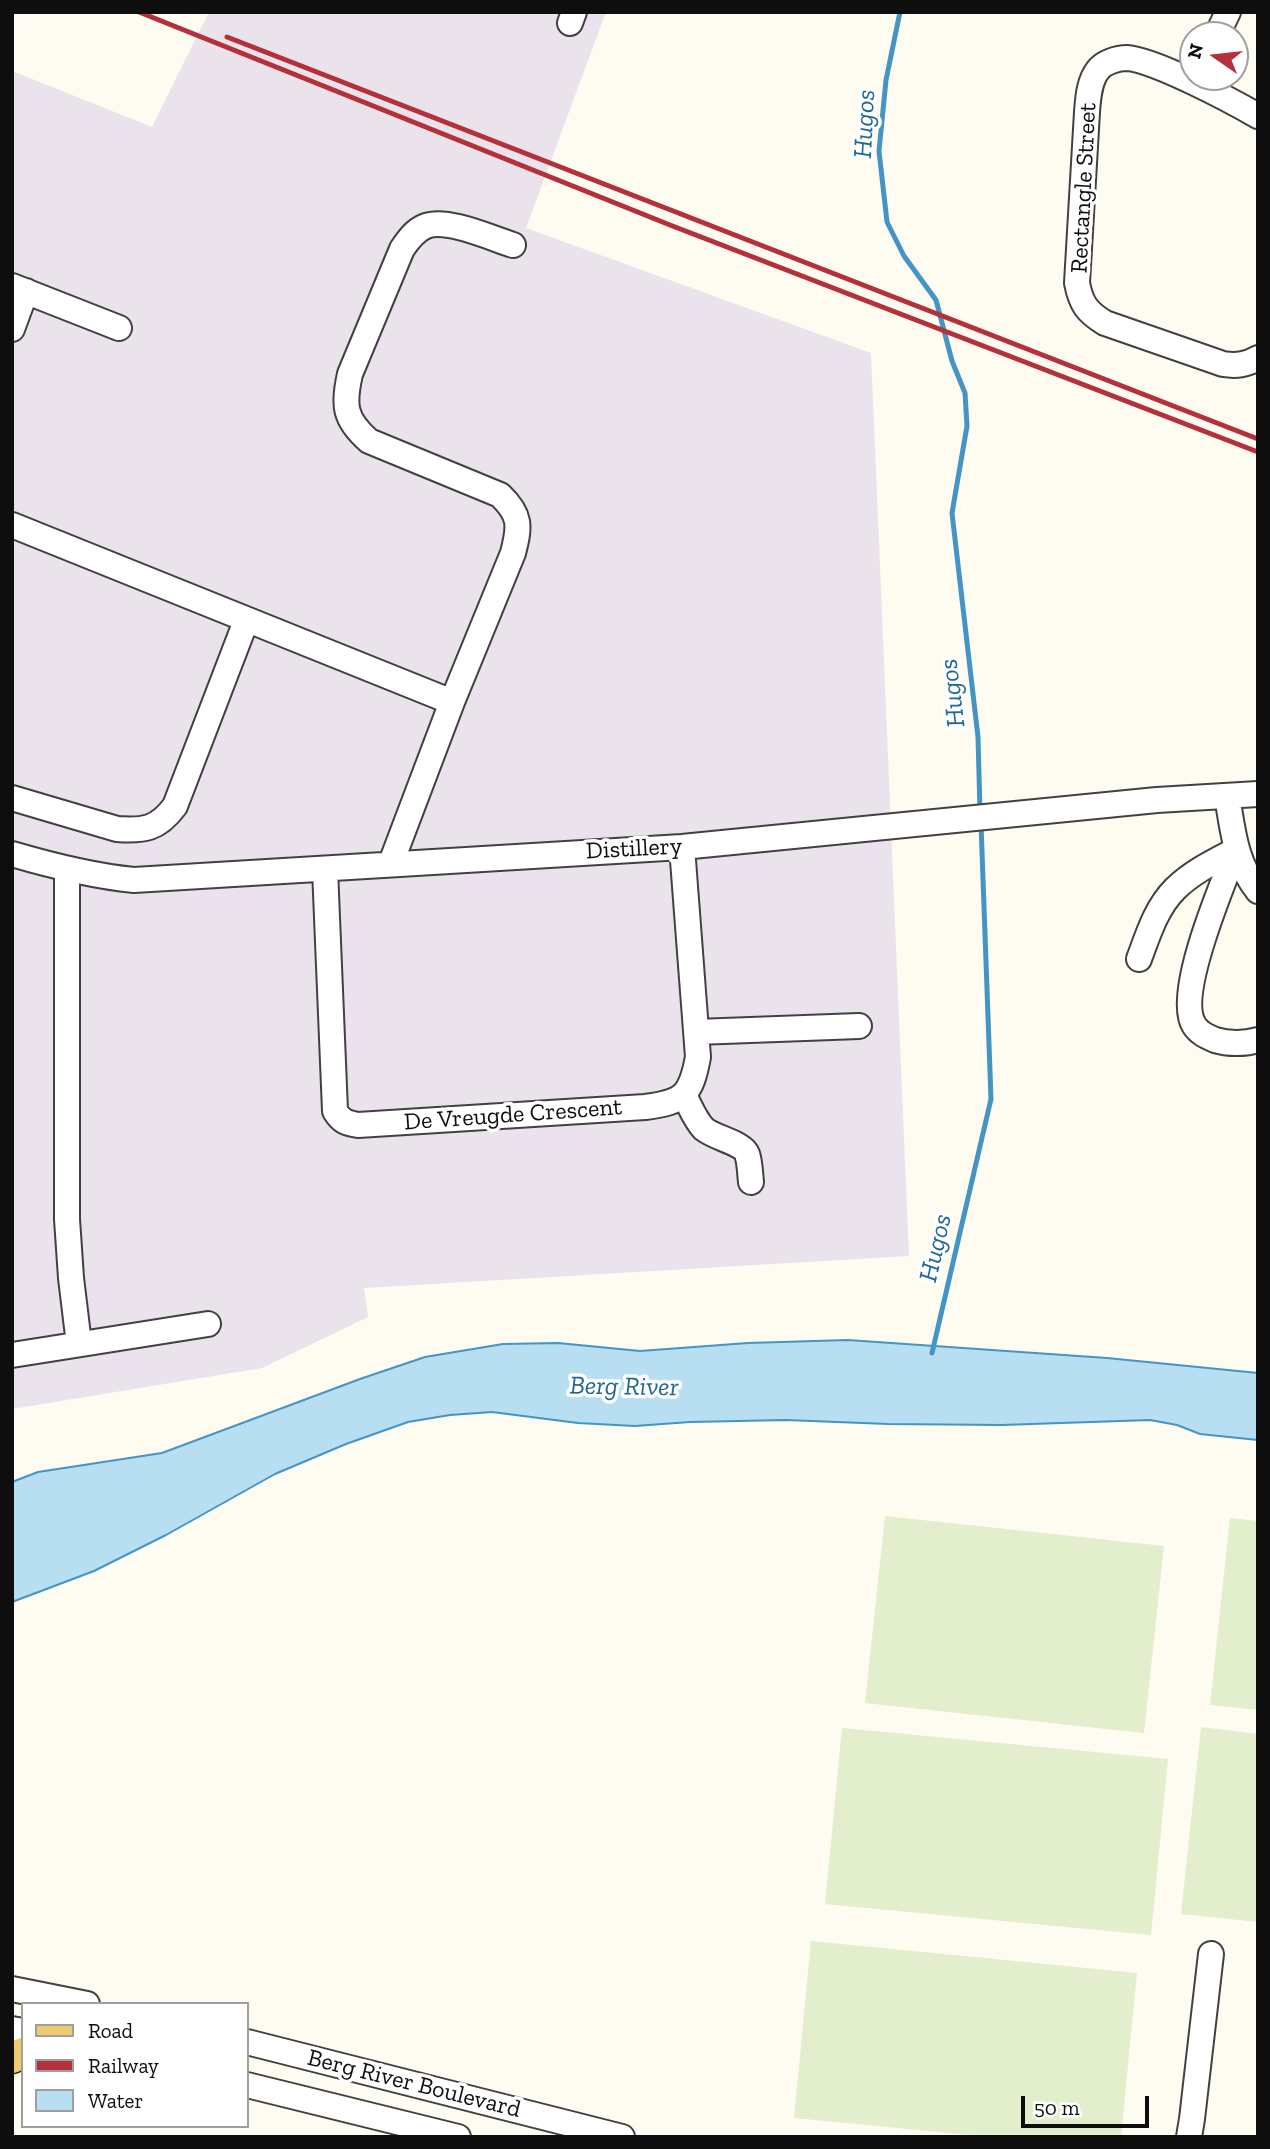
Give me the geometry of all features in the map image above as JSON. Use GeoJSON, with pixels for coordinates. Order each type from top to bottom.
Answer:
{"type":"FeatureCollection","features":[{"type":"Feature","properties":{"kind":"street","name":"Rectangle Street"},"geometry":{"type":"LineString","coordinates":[[1179,74],[1125,58],[1111,61],[1098,70],[1090,87],[1077,283],[1079,296],[1091,315],[1105,323],[1197,355],[1236,366],[1258,358]]}},
{"type":"Feature","properties":{"kind":"street"},"geometry":{"type":"LineString","coordinates":[[1214,91],[1258,116]]}},
{"type":"Feature","properties":{"kind":"street"},"geometry":{"type":"LineString","coordinates":[[391,863],[452,702],[513,553],[518,534],[517,519],[511,506],[500,495],[369,440],[355,429],[347,413],[346,394],[350,374],[402,249],[413,234],[426,226],[442,223],[513,245]]}},
{"type":"Feature","properties":{"kind":"street"},"geometry":{"type":"LineString","coordinates":[[12,329],[19,288],[119,328]]}},
{"type":"Feature","properties":{"kind":"street"},"geometry":{"type":"LineString","coordinates":[[12,525],[452,702]]}},
{"type":"Feature","properties":{"kind":"street"},"geometry":{"type":"LineString","coordinates":[[12,797],[117,829],[148,829],[159,823],[175,806],[246,621]]}},
{"type":"Feature","properties":{"kind":"street","name":"Distillery"},"geometry":{"type":"LineString","coordinates":[[12,854],[99,877],[134,880],[682,847],[1157,800],[1258,794]]}},
{"type":"Feature","properties":{"kind":"street"},"geometry":{"type":"LineString","coordinates":[[1227,796],[1236,850],[1243,871],[1258,891]]}},
{"type":"Feature","properties":{"kind":"street"},"geometry":{"type":"LineString","coordinates":[[682,847],[698,1057],[694,1079],[684,1095],[706,1130],[743,1148],[747,1155],[751,1182]]}},
{"type":"Feature","properties":{"kind":"street"},"geometry":{"type":"LineString","coordinates":[[1139,959],[1155,919],[1174,890],[1207,865],[1236,850]]}},
{"type":"Feature","properties":{"kind":"street"},"geometry":{"type":"LineString","coordinates":[[1236,850],[1195,967],[1189,996],[1192,1023],[1202,1035],[1220,1041],[1247,1043],[1258,1040]]}},
{"type":"Feature","properties":{"kind":"street","name":"De Vreugde Crescent"},"geometry":{"type":"LineString","coordinates":[[325,869],[335,1111],[347,1124],[645,1107],[669,1104],[684,1095]]}},
{"type":"Feature","properties":{"kind":"street"},"geometry":{"type":"LineString","coordinates":[[68,870],[67,1219],[79,1344]]}},
{"type":"Feature","properties":{"kind":"street"},"geometry":{"type":"LineString","coordinates":[[696,1031],[859,1026]]}},
{"type":"Feature","properties":{"kind":"street"},"geometry":{"type":"LineString","coordinates":[[12,1355],[208,1324]]}},
{"type":"Feature","properties":{"kind":"street"},"geometry":{"type":"LineString","coordinates":[[1189,2137],[1211,1954]]}},
{"type":"Feature","properties":{"kind":"street"},"geometry":{"type":"LineString","coordinates":[[12,1989],[78,2002]]}},
{"type":"Feature","properties":{"kind":"street","name":"Berg River Boulevard"},"geometry":{"type":"LineString","coordinates":[[248,2042],[622,2137]]}},
{"type":"Feature","properties":{"kind":"street","name":"Berg River Boulevard"},"geometry":{"type":"LineString","coordinates":[[248,2085],[458,2137]]}},
{"type":"Feature","properties":{"kind":"shaded area"},"geometry":{"type":"Polygon","coordinates":[[[209,12],[606,12],[526,228],[871,353],[909,1256],[364,1288],[368,1317],[262,1368],[12,1409],[12,71],[152,127],[209,12]]]}},
{"type":"Feature","properties":{"kind":"green space"},"geometry":{"type":"Polygon","coordinates":[[[885,1516],[1164,1546],[1144,1733],[865,1703],[885,1516]]]}},
{"type":"Feature","properties":{"kind":"green space"},"geometry":{"type":"Polygon","coordinates":[[[1230,1518],[1258,1521],[1258,1710],[1210,1705],[1230,1518]]]}},
{"type":"Feature","properties":{"kind":"green space"},"geometry":{"type":"Polygon","coordinates":[[[1201,1727],[1258,1734],[1258,1922],[1181,1914],[1201,1727]]]}},
{"type":"Feature","properties":{"kind":"green space"},"geometry":{"type":"Polygon","coordinates":[[[842,1728],[1168,1759],[1151,1935],[825,1904],[842,1728]]]}},
{"type":"Feature","properties":{"kind":"green space"},"geometry":{"type":"Polygon","coordinates":[[[811,1941],[1137,1973],[1121,2137],[991,2137],[794,2118],[811,1941]]]}},
{"type":"Feature","properties":{"kind":"water","name":"Berg River"},"geometry":{"type":"Polygon","coordinates":[[[848,1340],[1107,1358],[1258,1373],[1258,1440],[1200,1434],[1177,1425],[1150,1420],[1002,1425],[786,1420],[635,1426],[578,1423],[492,1412],[450,1415],[408,1422],[275,1474],[166,1535],[94,1571],[12,1602],[12,1482],[38,1472],[162,1453],[425,1357],[503,1344],[558,1343],[640,1351],[748,1343],[848,1340]]]}},
{"type":"Feature","properties":{"kind":"waterway","name":"Hugos"},"geometry":{"type":"LineString","coordinates":[[900,12],[886,80],[879,151],[887,222],[904,256],[936,300],[952,361],[965,393],[967,426],[952,513],[978,737],[980,811]]}},
{"type":"Feature","properties":{"kind":"waterway","name":"Hugos"},"geometry":{"type":"LineString","coordinates":[[932,1353],[991,1099],[981,824]]}},
{"type":"Feature","properties":{"kind":"railway"},"geometry":{"type":"LineString","coordinates":[[139,12],[670,225],[1258,452]]}},
{"type":"Feature","properties":{"kind":"railway"},"geometry":{"type":"LineString","coordinates":[[227,37],[1258,439]]}}]}
